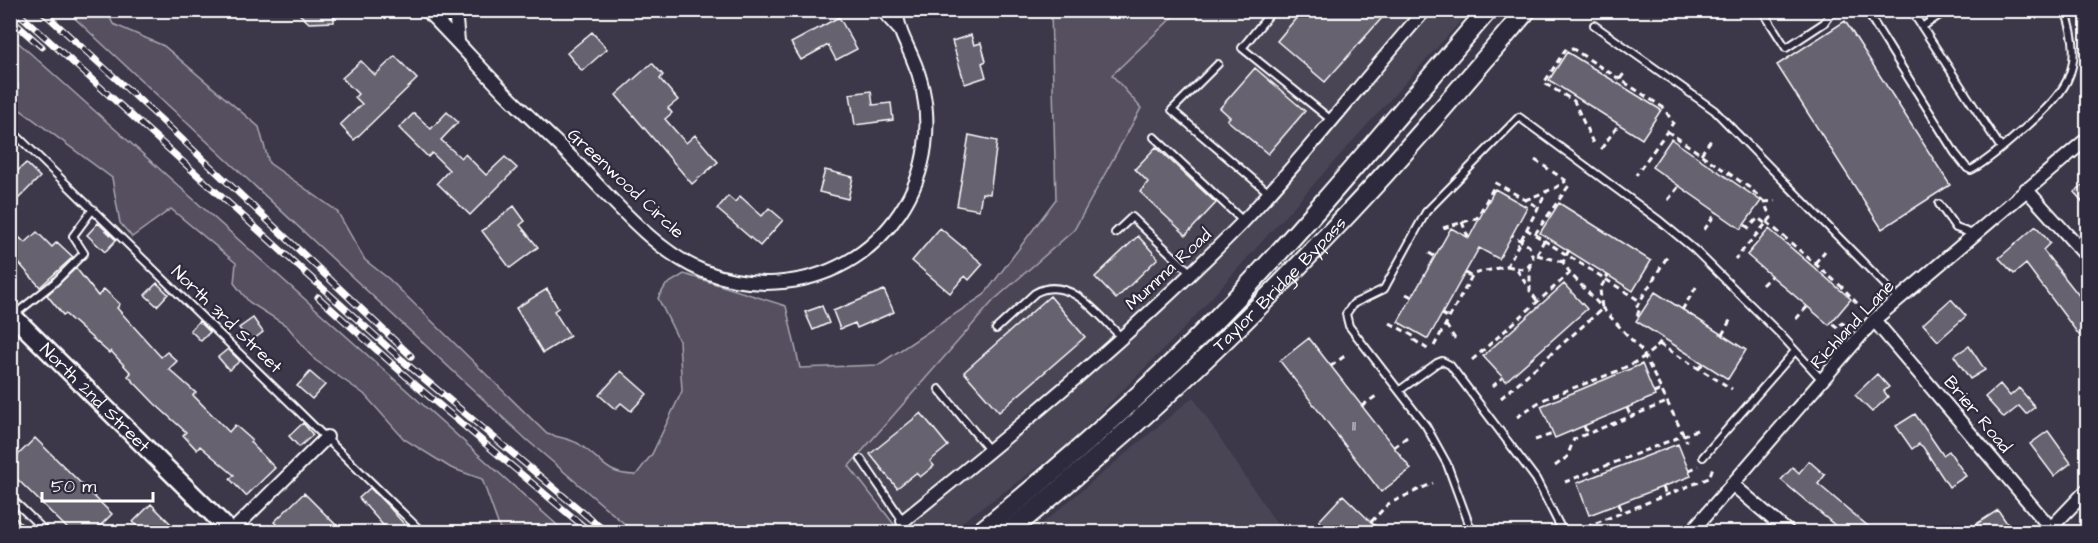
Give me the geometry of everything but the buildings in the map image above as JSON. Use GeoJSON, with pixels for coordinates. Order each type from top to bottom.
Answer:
{"type":"FeatureCollection","features":[{"type":"Feature","properties":{"kind":"main road","name":"Taylor Bridge Bypass"},"geometry":{"type":"LineString","coordinates":[[980,532],[1087,444],[1222,313],[1314,213],[1488,10]]}},
{"type":"Feature","properties":{"kind":"main road","name":"Taylor Bridge Bypass"},"geometry":{"type":"LineString","coordinates":[[1008,532],[1140,420],[1282,283],[1382,176],[1527,10]]}},
{"type":"Feature","properties":{"kind":"street","name":"Greenwood Circle"},"geometry":{"type":"LineString","coordinates":[[426,10],[501,89],[611,198],[668,249],[693,266],[720,277],[774,283],[817,276],[856,257],[886,231],[910,195],[925,148],[927,114],[920,76],[899,29],[897,10]]}},
{"type":"Feature","properties":{"kind":"street"},"geometry":{"type":"LineString","coordinates":[[455,10],[458,42]]}},
{"type":"Feature","properties":{"kind":"street"},"geometry":{"type":"LineString","coordinates":[[882,10],[899,29]]}},
{"type":"Feature","properties":{"kind":"street","name":"Mumma Road"},"geometry":{"type":"LineString","coordinates":[[903,521],[990,451],[1192,273],[1269,193],[1425,10]]}},
{"type":"Feature","properties":{"kind":"street","name":"Richland Lane"},"geometry":{"type":"LineString","coordinates":[[1691,532],[1822,381],[1872,318],[2088,138]]}},
{"type":"Feature","properties":{"kind":"street"},"geometry":{"type":"LineString","coordinates":[[2026,189],[2088,258]]}},
{"type":"Feature","properties":{"kind":"street","name":"North 2nd Street"},"geometry":{"type":"LineString","coordinates":[[12,314],[231,532]]}},
{"type":"Feature","properties":{"kind":"street","name":"Brier Road"},"geometry":{"type":"LineString","coordinates":[[1872,318],[2051,531]]}},
{"type":"Feature","properties":{"kind":"street"},"geometry":{"type":"LineString","coordinates":[[231,532],[327,437]]}},
{"type":"Feature","properties":{"kind":"street"},"geometry":{"type":"LineString","coordinates":[[1732,484],[1788,532]]}},
{"type":"Feature","properties":{"kind":"street"},"geometry":{"type":"LineString","coordinates":[[2051,531],[2088,489]]}},
{"type":"Feature","properties":{"kind":"lane"},"geometry":{"type":"LineString","coordinates":[[1273,10],[1242,48],[1330,119]]}},
{"type":"Feature","properties":{"kind":"lane"},"geometry":{"type":"LineString","coordinates":[[1762,10],[1786,48],[1824,23],[1833,10]]}},
{"type":"Feature","properties":{"kind":"lane"},"geometry":{"type":"LineString","coordinates":[[1866,10],[1967,168],[1971,170],[1985,162],[2048,107],[2068,83],[2073,43],[2065,10]]}},
{"type":"Feature","properties":{"kind":"lane"},"geometry":{"type":"LineString","coordinates":[[1911,10],[2001,148]]}},
{"type":"Feature","properties":{"kind":"lane"},"geometry":{"type":"LineString","coordinates":[[1922,27],[1947,10]]}},
{"type":"Feature","properties":{"kind":"lane"},"geometry":{"type":"LineString","coordinates":[[1594,25],[1714,110],[1898,298]]}},
{"type":"Feature","properties":{"kind":"lane"},"geometry":{"type":"LineString","coordinates":[[1218,64],[1172,110],[1269,193]]}},
{"type":"Feature","properties":{"kind":"lane"},"geometry":{"type":"LineString","coordinates":[[1472,532],[1447,464],[1426,426],[1346,320],[1348,309],[1384,289],[1426,212],[1519,117],[1660,220],[1716,269],[1822,381]]}},
{"type":"Feature","properties":{"kind":"lane","name":"North 3rd Street"},"geometry":{"type":"LineString","coordinates":[[10,129],[422,532]]}},
{"type":"Feature","properties":{"kind":"lane"},"geometry":{"type":"LineString","coordinates":[[1154,137],[1243,221]]}},
{"type":"Feature","properties":{"kind":"lane"},"geometry":{"type":"LineString","coordinates":[[1939,204],[1956,228],[1973,234]]}},
{"type":"Feature","properties":{"kind":"lane"},"geometry":{"type":"LineString","coordinates":[[12,314],[54,284],[84,253],[73,236],[93,209]]}},
{"type":"Feature","properties":{"kind":"lane"},"geometry":{"type":"LineString","coordinates":[[1115,233],[1132,217],[1192,273]]}},
{"type":"Feature","properties":{"kind":"lane"},"geometry":{"type":"LineString","coordinates":[[996,329],[1035,293],[1043,289],[1059,287],[1069,290],[1094,310],[1121,337]]}},
{"type":"Feature","properties":{"kind":"lane"},"geometry":{"type":"LineString","coordinates":[[1703,457],[1795,351]]}},
{"type":"Feature","properties":{"kind":"lane"},"geometry":{"type":"LineString","coordinates":[[1400,390],[1437,363],[1450,365],[1536,479],[1563,532]]}},
{"type":"Feature","properties":{"kind":"lane"},"geometry":{"type":"LineString","coordinates":[[939,389],[990,451]]}},
{"type":"Feature","properties":{"kind":"lane"},"geometry":{"type":"LineString","coordinates":[[861,459],[903,521]]}},
{"type":"Feature","properties":{"kind":"lane"},"geometry":{"type":"LineString","coordinates":[[10,497],[46,532]]}},
{"type":"Feature","properties":{"kind":"path"},"geometry":{"type":"LineString","coordinates":[[1593,143],[1574,101],[1544,83],[1565,50],[1573,49],[1664,108],[1672,123],[1636,175]]}},
{"type":"Feature","properties":{"kind":"path"},"geometry":{"type":"LineString","coordinates":[[1620,79],[1626,71]]}},
{"type":"Feature","properties":{"kind":"path"},"geometry":{"type":"LineString","coordinates":[[1601,150],[1619,124]]}},
{"type":"Feature","properties":{"kind":"path"},"geometry":{"type":"LineString","coordinates":[[1667,131],[1750,188],[1764,201],[1771,218],[1735,259]]}},
{"type":"Feature","properties":{"kind":"path"},"geometry":{"type":"LineString","coordinates":[[1701,154],[1711,140]]}},
{"type":"Feature","properties":{"kind":"path"},"geometry":{"type":"LineString","coordinates":[[1535,160],[1568,182]]}},
{"type":"Feature","properties":{"kind":"path"},"geometry":{"type":"LineString","coordinates":[[1525,200],[1568,182]]}},
{"type":"Feature","properties":{"kind":"path"},"geometry":{"type":"LineString","coordinates":[[1535,235],[1568,182]]}},
{"type":"Feature","properties":{"kind":"path"},"geometry":{"type":"LineString","coordinates":[[1443,228],[1479,217],[1496,183],[1538,207]]}},
{"type":"Feature","properties":{"kind":"path"},"geometry":{"type":"LineString","coordinates":[[1668,200],[1678,186]]}},
{"type":"Feature","properties":{"kind":"path"},"geometry":{"type":"LineString","coordinates":[[1507,266],[1546,192]]}},
{"type":"Feature","properties":{"kind":"path"},"geometry":{"type":"LineString","coordinates":[[1764,201],[1775,201]]}},
{"type":"Feature","properties":{"kind":"path"},"geometry":{"type":"LineString","coordinates":[[1704,230],[1717,212]]}},
{"type":"Feature","properties":{"kind":"path"},"geometry":{"type":"LineString","coordinates":[[1745,225],[1749,228],[1758,218],[1766,223],[1844,288],[1872,318]]}},
{"type":"Feature","properties":{"kind":"path"},"geometry":{"type":"LineString","coordinates":[[1462,222],[1468,237]]}},
{"type":"Feature","properties":{"kind":"path"},"geometry":{"type":"LineString","coordinates":[[1526,229],[1567,252],[1640,301]]}},
{"type":"Feature","properties":{"kind":"path"},"geometry":{"type":"LineString","coordinates":[[1512,235],[1530,248],[1532,260],[1528,270],[1530,291]]}},
{"type":"Feature","properties":{"kind":"path"},"geometry":{"type":"LineString","coordinates":[[1518,270],[1537,255],[1538,248],[1544,240]]}},
{"type":"Feature","properties":{"kind":"path"},"geometry":{"type":"LineString","coordinates":[[1530,248],[1538,248]]}},
{"type":"Feature","properties":{"kind":"path"},"geometry":{"type":"LineString","coordinates":[[1815,263],[1825,251]]}},
{"type":"Feature","properties":{"kind":"path"},"geometry":{"type":"LineString","coordinates":[[1563,262],[1567,252]]}},
{"type":"Feature","properties":{"kind":"path"},"geometry":{"type":"LineString","coordinates":[[1429,254],[1434,256]]}},
{"type":"Feature","properties":{"kind":"path"},"geometry":{"type":"LineString","coordinates":[[1537,255],[1563,262],[1570,273],[1645,357],[1682,436],[1687,442]]}},
{"type":"Feature","properties":{"kind":"path"},"geometry":{"type":"LineString","coordinates":[[1637,316],[1640,308],[1637,306],[1667,257]]}},
{"type":"Feature","properties":{"kind":"path"},"geometry":{"type":"LineString","coordinates":[[1434,346],[1473,274],[1507,266],[1518,270],[1538,302]]}},
{"type":"Feature","properties":{"kind":"path"},"geometry":{"type":"LineString","coordinates":[[1465,273],[1472,277]]}},
{"type":"Feature","properties":{"kind":"path"},"geometry":{"type":"LineString","coordinates":[[1472,360],[1570,273]]}},
{"type":"Feature","properties":{"kind":"path"},"geometry":{"type":"LineString","coordinates":[[1602,309],[1600,289],[1608,275]]}},
{"type":"Feature","properties":{"kind":"path"},"geometry":{"type":"LineString","coordinates":[[1762,285],[1771,276]]}},
{"type":"Feature","properties":{"kind":"path"},"geometry":{"type":"LineString","coordinates":[[1682,310],[1698,284]]}},
{"type":"Feature","properties":{"kind":"path"},"geometry":{"type":"LineString","coordinates":[[1406,294],[1412,297]]}},
{"type":"Feature","properties":{"kind":"path"},"geometry":{"type":"LineString","coordinates":[[1796,319],[1807,307]]}},
{"type":"Feature","properties":{"kind":"path"},"geometry":{"type":"LineString","coordinates":[[1501,398],[1602,309]]}},
{"type":"Feature","properties":{"kind":"path"},"geometry":{"type":"LineString","coordinates":[[1442,314],[1449,318]]}},
{"type":"Feature","properties":{"kind":"path"},"geometry":{"type":"LineString","coordinates":[[1722,334],[1732,317]]}},
{"type":"Feature","properties":{"kind":"path"},"geometry":{"type":"LineString","coordinates":[[1390,323],[1415,337],[1414,340],[1429,350]]}},
{"type":"Feature","properties":{"kind":"path"},"geometry":{"type":"LineString","coordinates":[[1833,324],[1838,328],[1842,323],[1851,330]]}},
{"type":"Feature","properties":{"kind":"path"},"geometry":{"type":"LineString","coordinates":[[1445,325],[1455,339]]}},
{"type":"Feature","properties":{"kind":"path"},"geometry":{"type":"LineString","coordinates":[[1518,417],[1542,400],[1645,357],[1663,338]]}},
{"type":"Feature","properties":{"kind":"path"},"geometry":{"type":"LineString","coordinates":[[1659,344],[1732,389]]}},
{"type":"Feature","properties":{"kind":"path"},"geometry":{"type":"LineString","coordinates":[[1331,366],[1346,355]]}},
{"type":"Feature","properties":{"kind":"path"},"geometry":{"type":"LineString","coordinates":[[1699,369],[1703,363]]}},
{"type":"Feature","properties":{"kind":"path"},"geometry":{"type":"LineString","coordinates":[[1612,371],[1614,376]]}},
{"type":"Feature","properties":{"kind":"path"},"geometry":{"type":"LineString","coordinates":[[1492,387],[1502,378]]}},
{"type":"Feature","properties":{"kind":"path"},"geometry":{"type":"LineString","coordinates":[[1569,389],[1571,394]]}},
{"type":"Feature","properties":{"kind":"path"},"geometry":{"type":"LineString","coordinates":[[1654,393],[1661,390]]}},
{"type":"Feature","properties":{"kind":"path"},"geometry":{"type":"LineString","coordinates":[[1362,406],[1376,396]]}},
{"type":"Feature","properties":{"kind":"path"},"geometry":{"type":"LineString","coordinates":[[1555,466],[1568,457],[1574,439],[1667,402]]}},
{"type":"Feature","properties":{"kind":"path"},"geometry":{"type":"LineString","coordinates":[[1627,408],[1630,415]]}},
{"type":"Feature","properties":{"kind":"path"},"geometry":{"type":"LineString","coordinates":[[1584,426],[1587,433]]}},
{"type":"Feature","properties":{"kind":"path"},"geometry":{"type":"LineString","coordinates":[[1565,482],[1697,430]]}},
{"type":"Feature","properties":{"kind":"path"},"geometry":{"type":"LineString","coordinates":[[1535,440],[1553,434]]}},
{"type":"Feature","properties":{"kind":"path"},"geometry":{"type":"LineString","coordinates":[[1394,447],[1407,437]]}},
{"type":"Feature","properties":{"kind":"path"},"geometry":{"type":"LineString","coordinates":[[1586,527],[1709,478],[1713,467]]}},
{"type":"Feature","properties":{"kind":"path"},"geometry":{"type":"LineString","coordinates":[[1371,522],[1388,504],[1433,483]]}},
{"type":"Feature","properties":{"kind":"path"},"geometry":{"type":"LineString","coordinates":[[1663,487],[1666,495]]}},
{"type":"Feature","properties":{"kind":"path"},"geometry":{"type":"LineString","coordinates":[[1619,504],[1622,512]]}},
{"type":"Feature","properties":{"kind":"shaded area"},"geometry":{"type":"Polygon","coordinates":[[[67,11],[107,11],[113,24],[164,46],[259,127],[269,163],[337,211],[365,260],[389,279],[547,434],[579,444],[605,466],[617,472],[636,475],[652,454],[682,391],[679,341],[658,298],[666,285],[684,274],[786,306],[800,368],[878,365],[984,295],[1056,199],[1051,11],[1179,11],[1112,75],[1141,108],[1074,230],[994,300],[849,466],[900,532],[634,532],[527,440],[67,11]]]}},
{"type":"Feature","properties":{"kind":"shaded area"},"geometry":{"type":"Polygon","coordinates":[[[1178,11],[1470,11],[1177,336],[1064,449],[948,532],[907,532],[846,464],[1114,147],[1112,75],[1178,11]]]}},
{"type":"Feature","properties":{"kind":"shaded area"},"geometry":{"type":"Polygon","coordinates":[[[11,36],[565,532],[501,532],[482,479],[451,468],[404,439],[364,394],[315,360],[287,326],[249,302],[234,283],[236,263],[171,209],[132,237],[120,223],[112,178],[18,108],[18,84],[11,76],[11,36]]]}},
{"type":"Feature","properties":{"kind":"shaded area"},"geometry":{"type":"Polygon","coordinates":[[[1193,397],[1282,532],[1032,532],[1193,397]]]}},
{"type":"Feature","properties":{"kind":"railway"},"geometry":{"type":"LineString","coordinates":[[15,10],[402,360],[606,532]]}},
{"type":"Feature","properties":{"kind":"railway"},"geometry":{"type":"LineString","coordinates":[[41,10],[169,127],[411,356]]}},
{"type":"Feature","properties":{"kind":"railway"},"geometry":{"type":"LineString","coordinates":[[10,19],[42,47]]}},
{"type":"Feature","properties":{"kind":"railway"},"geometry":{"type":"LineString","coordinates":[[318,297],[418,387],[590,532]]}}]}
